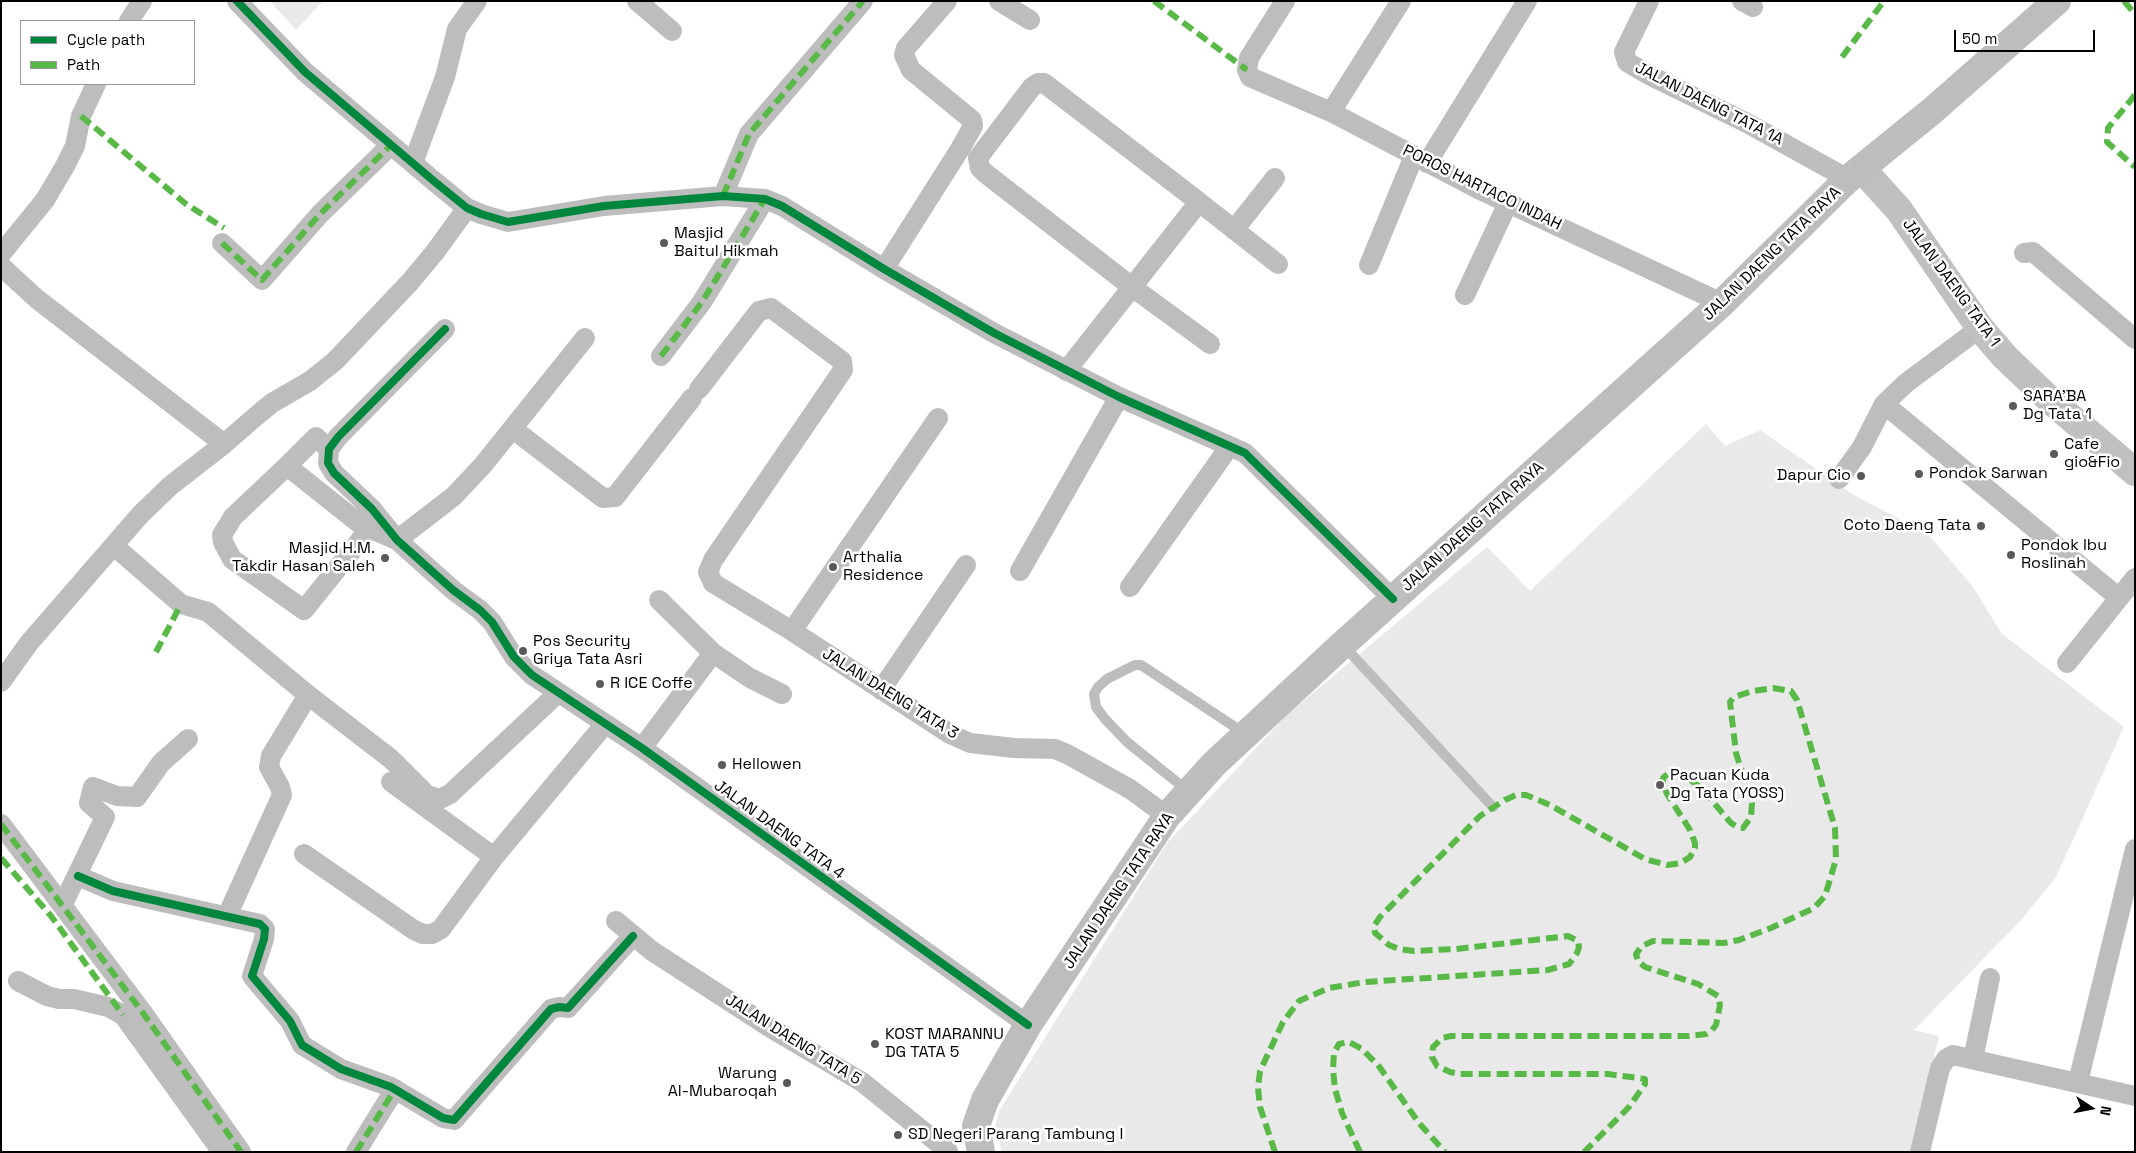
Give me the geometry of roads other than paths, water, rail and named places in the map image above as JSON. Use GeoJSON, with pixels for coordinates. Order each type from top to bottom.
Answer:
{"type":"FeatureCollection","features":[{"type":"Feature","properties":{"kind":"main road","name":"JALAN DAENG TATA RAYA"},"geometry":{"type":"LineString","coordinates":[[979,1139],[985,1100],[1028,1025],[1167,816],[1214,764],[1342,645],[1722,303],[1855,174],[1932,111],[2057,1]]}},
{"type":"Feature","properties":{"kind":"street"},"geometry":{"type":"LineString","coordinates":[[130,20],[142,1]]}},
{"type":"Feature","properties":{"kind":"street"},"geometry":{"type":"LineString","coordinates":[[237,1],[306,72],[390,145],[467,208],[508,222],[604,206],[723,196],[765,199],[782,206],[884,269],[994,333],[1119,397],[1245,453],[1393,599]]}},
{"type":"Feature","properties":{"kind":"street"},"geometry":{"type":"LineString","coordinates":[[413,163],[445,77],[457,29],[477,1]]}},
{"type":"Feature","properties":{"kind":"street"},"geometry":{"type":"LineString","coordinates":[[637,1],[672,31]]}},
{"type":"Feature","properties":{"kind":"street"},"geometry":{"type":"LineString","coordinates":[[884,269],[973,126],[972,120],[911,70],[904,55],[906,48],[947,1]]}},
{"type":"Feature","properties":{"kind":"street"},"geometry":{"type":"LineString","coordinates":[[999,1],[1030,20]]}},
{"type":"Feature","properties":{"kind":"street","name":"POROS HARTACO INDAH"},"geometry":{"type":"LineString","coordinates":[[1285,1],[1249,58],[1247,70],[1250,77],[1331,112],[1508,203],[1722,303]]}},
{"type":"Feature","properties":{"kind":"street"},"geometry":{"type":"LineString","coordinates":[[1331,112],[1401,1]]}},
{"type":"Feature","properties":{"kind":"street"},"geometry":{"type":"LineString","coordinates":[[1369,265],[1421,159],[1527,1]]}},
{"type":"Feature","properties":{"kind":"street","name":"JALAN DAENG TATA 1A"},"geometry":{"type":"LineString","coordinates":[[1649,1],[1624,52],[1628,62],[1651,76],[1855,174]]}},
{"type":"Feature","properties":{"kind":"street"},"geometry":{"type":"LineString","coordinates":[[723,196],[749,134],[861,2]]}},
{"type":"Feature","properties":{"kind":"street"},"geometry":{"type":"LineString","coordinates":[[1210,344],[1132,287],[980,168],[978,163],[979,156],[1032,87],[1040,82],[1050,85],[1278,264]]}},
{"type":"Feature","properties":{"kind":"street"},"geometry":{"type":"LineString","coordinates":[[1,254],[45,200],[65,166],[75,146],[81,116],[96,85]]}},
{"type":"Feature","properties":{"kind":"street"},"geometry":{"type":"LineString","coordinates":[[222,243],[262,280],[320,214],[390,145]]}},
{"type":"Feature","properties":{"kind":"street","name":"JALAN DAENG TATA 1"},"geometry":{"type":"LineString","coordinates":[[1855,174],[1899,210],[1980,328],[2005,358],[2050,400],[2135,472]]}},
{"type":"Feature","properties":{"kind":"street"},"geometry":{"type":"LineString","coordinates":[[1234,230],[1275,178]]}},
{"type":"Feature","properties":{"kind":"street"},"geometry":{"type":"LineString","coordinates":[[661,356],[702,302],[765,199]]}},
{"type":"Feature","properties":{"kind":"street"},"geometry":{"type":"LineString","coordinates":[[1066,371],[1199,202]]}},
{"type":"Feature","properties":{"kind":"street"},"geometry":{"type":"LineString","coordinates":[[1465,295],[1508,203]]}},
{"type":"Feature","properties":{"kind":"street"},"geometry":{"type":"LineString","coordinates":[[1,682],[29,643],[140,515],[170,486],[224,444],[272,403],[310,381],[335,360],[410,282],[467,208]]}},
{"type":"Feature","properties":{"kind":"street"},"geometry":{"type":"LineString","coordinates":[[2024,253],[2033,252],[2135,339]]}},
{"type":"Feature","properties":{"kind":"street"},"geometry":{"type":"LineString","coordinates":[[1,266],[37,299],[224,444]]}},
{"type":"Feature","properties":{"kind":"street","name":"JALAN DAENG TATA 3"},"geometry":{"type":"LineString","coordinates":[[513,429],[603,498],[615,497],[759,312],[770,308],[842,361],[844,370],[713,560],[708,572],[713,583],[792,631],[950,734],[970,743],[1014,748],[1055,749],[1130,789],[1167,816]]}},
{"type":"Feature","properties":{"kind":"street"},"geometry":{"type":"LineString","coordinates":[[1839,480],[1862,447],[1884,404],[1906,383],[1980,328]]}},
{"type":"Feature","properties":{"kind":"street"},"geometry":{"type":"LineString","coordinates":[[397,540],[372,508],[334,473],[328,463],[329,449],[338,437],[445,329]]}},
{"type":"Feature","properties":{"kind":"street"},"geometry":{"type":"LineString","coordinates":[[397,540],[454,496],[513,429],[585,338]]}},
{"type":"Feature","properties":{"kind":"street"},"geometry":{"type":"LineString","coordinates":[[1020,570],[1119,397]]}},
{"type":"Feature","properties":{"kind":"street"},"geometry":{"type":"LineString","coordinates":[[1884,404],[2118,597]]}},
{"type":"Feature","properties":{"kind":"street"},"geometry":{"type":"LineString","coordinates":[[792,631],[938,418]]}},
{"type":"Feature","properties":{"kind":"street"},"geometry":{"type":"LineString","coordinates":[[329,449],[316,437],[243,506],[226,526],[222,535],[223,542],[232,559],[304,610],[370,528]]}},
{"type":"Feature","properties":{"kind":"street"},"geometry":{"type":"LineString","coordinates":[[1130,587],[1230,447]]}},
{"type":"Feature","properties":{"kind":"street"},"geometry":{"type":"LineString","coordinates":[[287,466],[360,524],[397,540]]}},
{"type":"Feature","properties":{"kind":"street","name":"JALAN DAENG TATA 4"},"geometry":{"type":"LineString","coordinates":[[397,540],[453,590],[480,610],[492,622],[514,657],[532,675],[642,748],[1028,1025]]}},
{"type":"Feature","properties":{"kind":"street"},"geometry":{"type":"LineString","coordinates":[[114,546],[181,604],[208,612],[308,695],[391,759],[427,795],[440,799],[450,794],[558,693]]}},
{"type":"Feature","properties":{"kind":"street"},"geometry":{"type":"LineString","coordinates":[[881,690],[966,565]]}},
{"type":"Feature","properties":{"kind":"street"},"geometry":{"type":"LineString","coordinates":[[2067,663],[2135,578]]}},
{"type":"Feature","properties":{"kind":"street"},"geometry":{"type":"LineString","coordinates":[[659,600],[712,653],[750,678],[782,694]]}},
{"type":"Feature","properties":{"kind":"street"},"geometry":{"type":"LineString","coordinates":[[642,748],[712,653]]}},
{"type":"Feature","properties":{"kind":"street"},"geometry":{"type":"LineString","coordinates":[[226,916],[282,796],[280,787],[269,767],[271,756],[308,695]]}},
{"type":"Feature","properties":{"kind":"street"},"geometry":{"type":"LineString","coordinates":[[304,854],[424,934],[432,934],[441,929],[494,857],[605,724]]}},
{"type":"Feature","properties":{"kind":"street"},"geometry":{"type":"LineString","coordinates":[[63,904],[105,817],[89,803],[93,787],[117,796],[137,797],[161,763],[188,740]]}},
{"type":"Feature","properties":{"kind":"street"},"geometry":{"type":"LineString","coordinates":[[392,782],[494,857]]}},
{"type":"Feature","properties":{"kind":"street"},"geometry":{"type":"LineString","coordinates":[[1,824],[63,904],[118,982],[143,1013],[241,1152]]}},
{"type":"Feature","properties":{"kind":"street"},"geometry":{"type":"LineString","coordinates":[[2078,1082],[2135,849]]}},
{"type":"Feature","properties":{"kind":"street"},"geometry":{"type":"LineString","coordinates":[[78,876],[113,891],[260,924],[265,930],[264,939],[252,976],[290,1021],[302,1046],[341,1069],[395,1090],[443,1118],[454,1120],[551,1009],[559,1007],[568,1008],[633,936]]}},
{"type":"Feature","properties":{"kind":"street","name":"JALAN DAENG TATA 5"},"geometry":{"type":"LineString","coordinates":[[616,921],[633,936],[774,1030],[862,1082],[948,1151]]}},
{"type":"Feature","properties":{"kind":"street"},"geometry":{"type":"LineString","coordinates":[[1973,1059],[1990,978]]}},
{"type":"Feature","properties":{"kind":"street"},"geometry":{"type":"LineString","coordinates":[[18,981],[47,996],[59,999],[74,999],[108,1007],[123,1015],[222,1152]]}},
{"type":"Feature","properties":{"kind":"street"},"geometry":{"type":"LineString","coordinates":[[1920,1152],[1940,1068],[1946,1059],[1953,1055],[2135,1096]]}},
{"type":"Feature","properties":{"kind":"street"},"geometry":{"type":"LineString","coordinates":[[356,1152],[395,1090]]}},
{"type":"Feature","properties":{"kind":"street"},"geometry":{"type":"LineString","coordinates":[[948,1151],[979,1139]]}},
{"type":"Feature","properties":{"kind":"lane"},"geometry":{"type":"LineString","coordinates":[[1342,645],[1493,807]]}},
{"type":"Feature","properties":{"kind":"lane"},"geometry":{"type":"LineString","coordinates":[[1189,791],[1127,742],[1104,718],[1096,707],[1094,694],[1098,687],[1107,679],[1135,665],[1141,665],[1245,734]]}},
{"type":"Feature","properties":{"kind":"place","name":"Masjid Baitul Hikmah"},"geometry":{"type":"Point","coordinates":[664,243]}},
{"type":"Feature","properties":{"kind":"place","name":"SARA'BA Dg Tata 1"},"geometry":{"type":"Point","coordinates":[2013,406]}},
{"type":"Feature","properties":{"kind":"place","name":"Cafe gio&Fio"},"geometry":{"type":"Point","coordinates":[2054,454]}},
{"type":"Feature","properties":{"kind":"place","name":"Pondok Sarwan"},"geometry":{"type":"Point","coordinates":[1919,474]}},
{"type":"Feature","properties":{"kind":"place","name":"Dapur Cio"},"geometry":{"type":"Point","coordinates":[1861,476]}},
{"type":"Feature","properties":{"kind":"place","name":"Coto Daeng Tata"},"geometry":{"type":"Point","coordinates":[1981,526]}},
{"type":"Feature","properties":{"kind":"place","name":"Pondok Ibu Roslinah"},"geometry":{"type":"Point","coordinates":[2011,555]}},
{"type":"Feature","properties":{"kind":"place","name":"Masjid H.M. Takdir Hasan Saleh"},"geometry":{"type":"Point","coordinates":[385,558]}},
{"type":"Feature","properties":{"kind":"place","name":"Arthalia Residence"},"geometry":{"type":"Point","coordinates":[833,567]}},
{"type":"Feature","properties":{"kind":"place","name":"Pos Security Griya Tata Asri"},"geometry":{"type":"Point","coordinates":[523,651]}},
{"type":"Feature","properties":{"kind":"place","name":"R ICE Coffe"},"geometry":{"type":"Point","coordinates":[600,684]}},
{"type":"Feature","properties":{"kind":"place","name":"Hellowen"},"geometry":{"type":"Point","coordinates":[722,765]}},
{"type":"Feature","properties":{"kind":"place","name":"Pacuan Kuda Dg Tata (YOSS)"},"geometry":{"type":"Point","coordinates":[1660,785]}},
{"type":"Feature","properties":{"kind":"place","name":"KOST MARANNU DG TATA 5"},"geometry":{"type":"Point","coordinates":[875,1044]}},
{"type":"Feature","properties":{"kind":"place","name":"Warung Al-Mubaroqah"},"geometry":{"type":"Point","coordinates":[787,1083]}},
{"type":"Feature","properties":{"kind":"place","name":"SD Negeri Parang Tambung I"},"geometry":{"type":"Point","coordinates":[898,1135]}}]}
